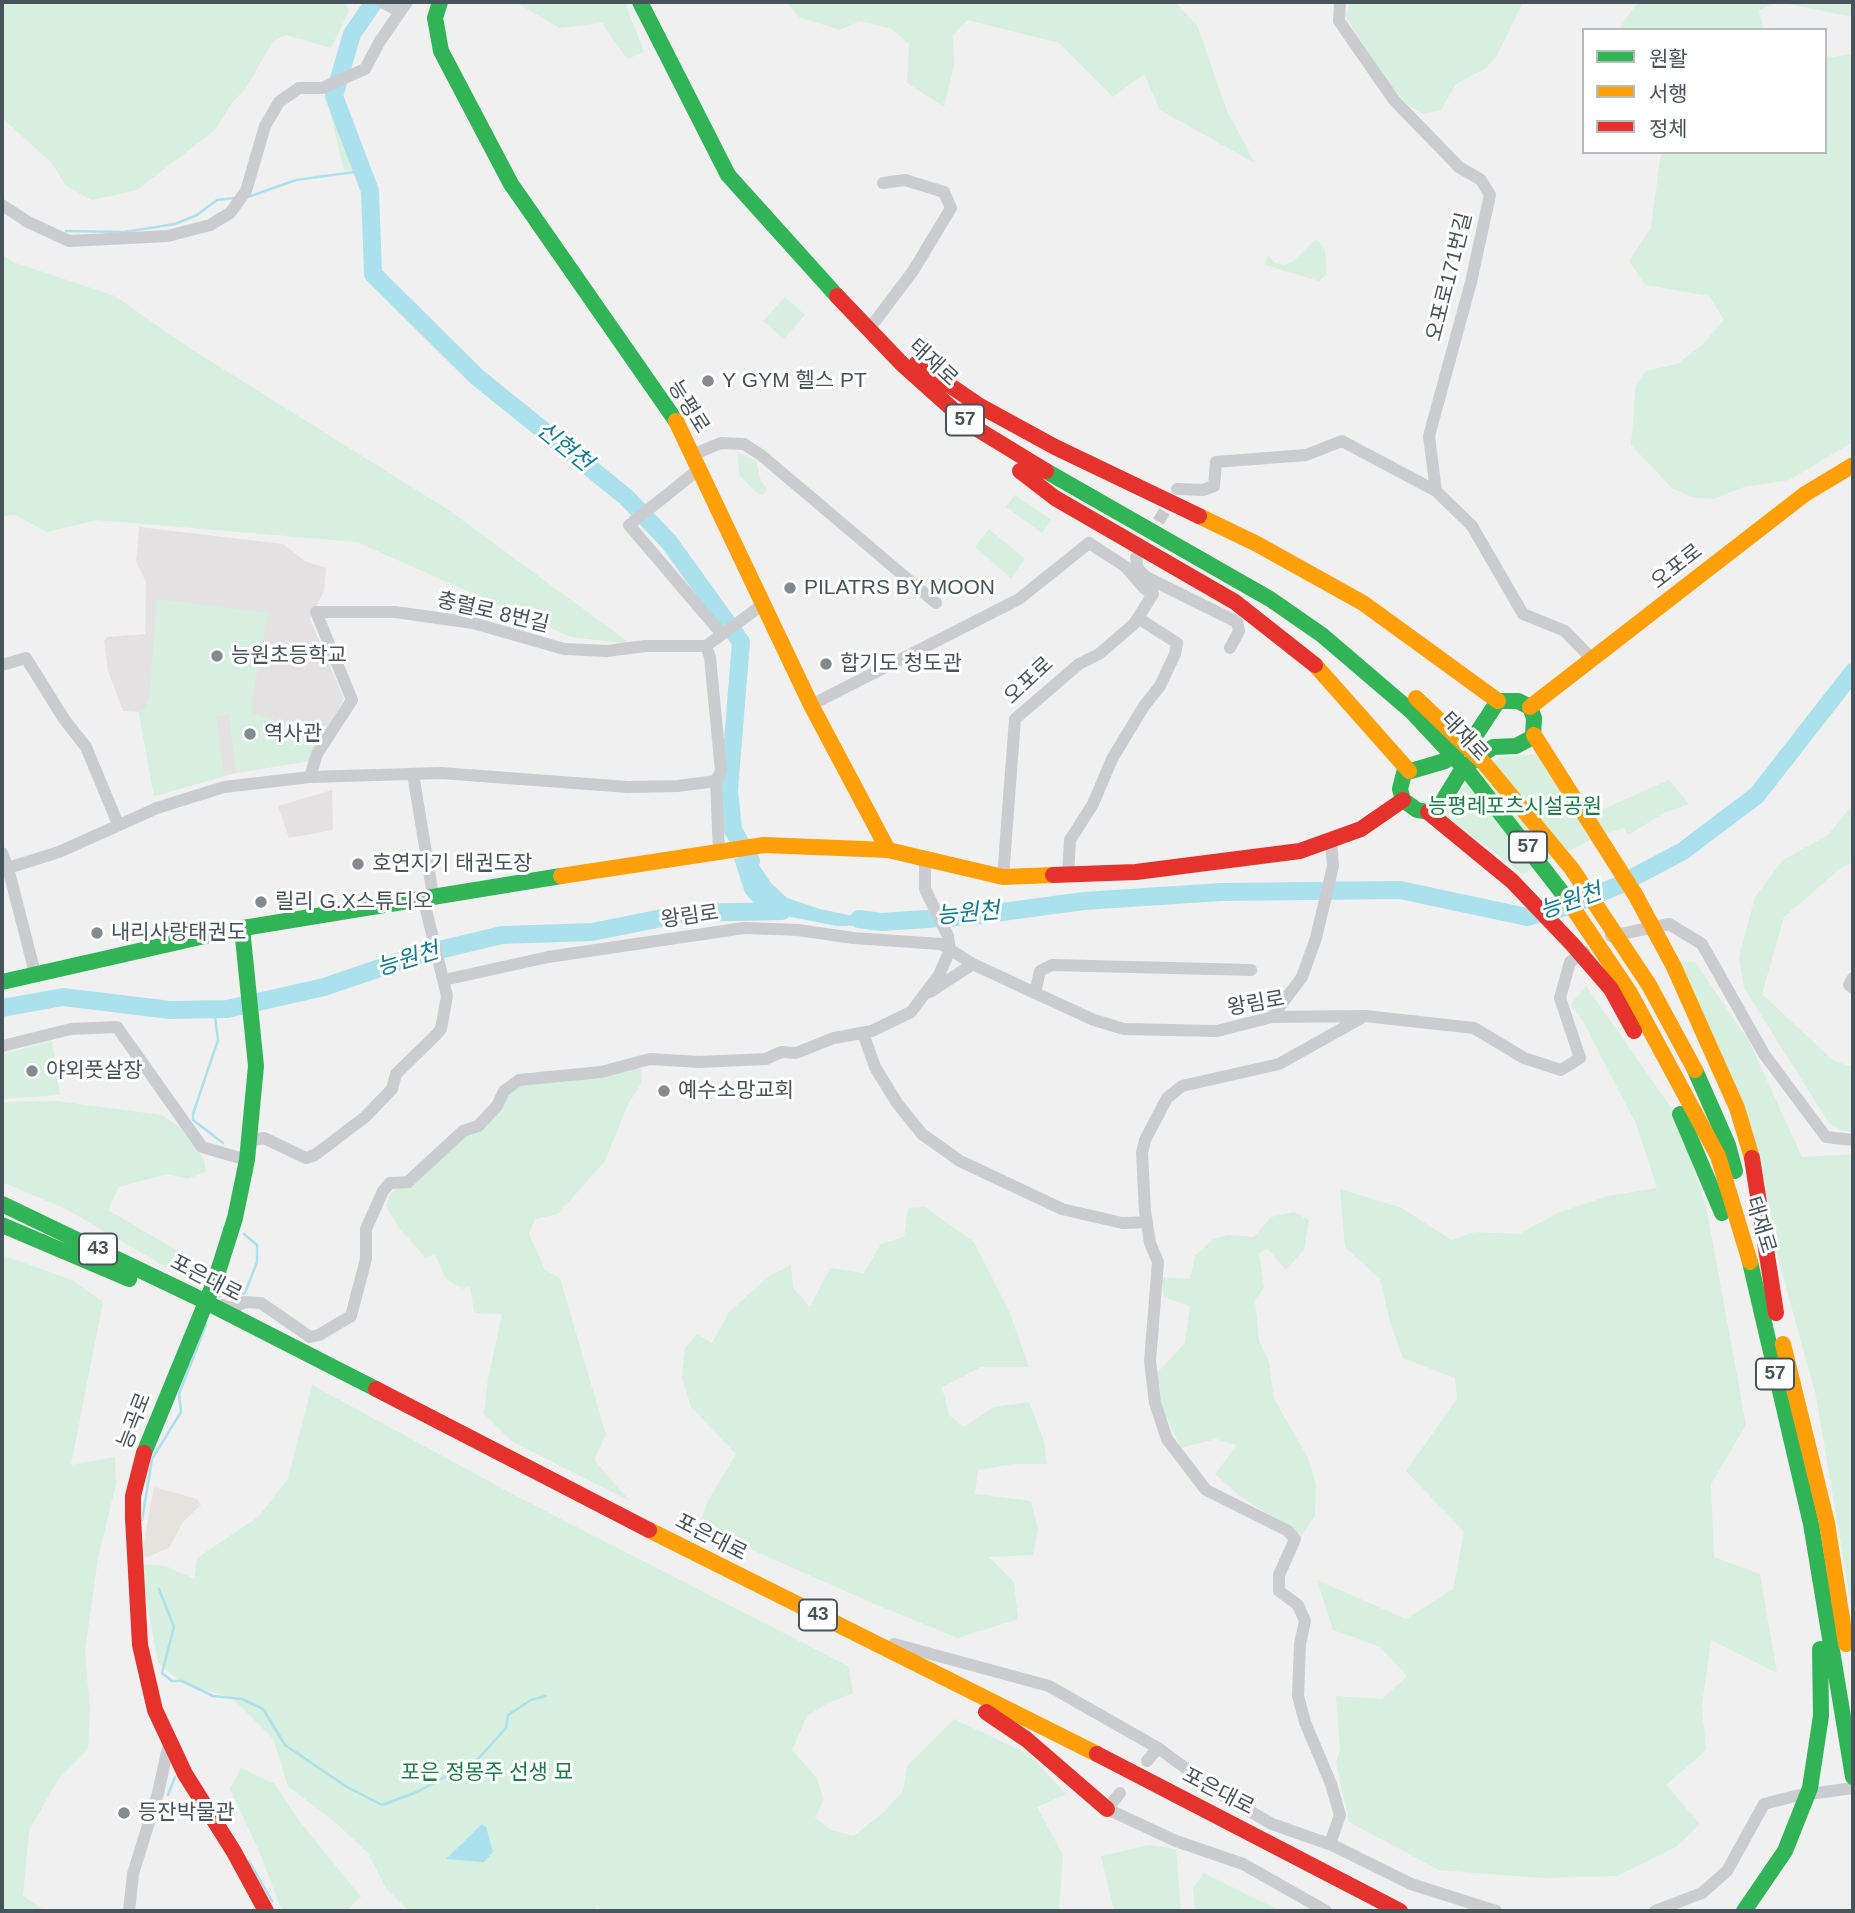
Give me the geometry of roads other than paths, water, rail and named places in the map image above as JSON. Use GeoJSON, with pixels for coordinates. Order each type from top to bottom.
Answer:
{"type":"FeatureCollection","features":[{"type":"Feature","properties":{"kind":"main road","name":"능평로"},"geometry":{"type":"LineString","coordinates":[[440,2],[435,18],[441,51],[511,184],[675,419],[811,705],[888,850]]}},
{"type":"Feature","properties":{"kind":"main road","name":"태재로"},"geometry":{"type":"LineString","coordinates":[[640,2],[728,175],[796,253],[906,361],[1001,436],[1050,467],[1229,561],[1331,625],[1418,708],[1485,764],[1572,869],[1649,985],[1698,1075],[1728,1145],[1771,1318],[1827,1523],[1853,1695]]}},
{"type":"Feature","properties":{"kind":"main road","name":"태재로"},"geometry":{"type":"LineString","coordinates":[[649,2],[734,169],[802,250],[906,361]]}},
{"type":"Feature","properties":{"kind":"main road"},"geometry":{"type":"LineString","coordinates":[[906,361],[1044,441],[1256,544],[1363,603],[1498,701],[1518,701],[1530,707],[1534,735],[1636,896],[1679,978],[1737,1108],[1751,1150],[1771,1318]]}},
{"type":"Feature","properties":{"kind":"main road"},"geometry":{"type":"LineString","coordinates":[[906,361],[914,383],[954,420],[1055,498],[1235,602],[1310,660],[1409,771]]}},
{"type":"Feature","properties":{"kind":"main road","name":"오포로"},"geometry":{"type":"LineString","coordinates":[[1530,707],[1805,494],[1853,465]]}},
{"type":"Feature","properties":{"kind":"main road"},"geometry":{"type":"LineString","coordinates":[[1498,701],[1473,739],[1445,761],[1404,774],[1400,789],[1403,800],[1417,810],[1428,812],[1437,809],[1448,796],[1463,768],[1493,747],[1516,747],[1534,735]]}},
{"type":"Feature","properties":{"kind":"main road","name":"태재로"},"geometry":{"type":"LineString","coordinates":[[1418,708],[1553,878],[1630,993],[1718,1156],[1771,1318],[1811,1524],[1853,1777]]}},
{"type":"Feature","properties":{"kind":"main road"},"geometry":{"type":"LineString","coordinates":[[2,982],[242,928],[427,901],[764,845],[888,850],[1003,877],[1136,872],[1300,851],[1361,829],[1403,800]]}},
{"type":"Feature","properties":{"kind":"main road"},"geometry":{"type":"LineString","coordinates":[[1428,812],[1512,881],[1611,989],[1681,1116],[1771,1318]]}},
{"type":"Feature","properties":{"kind":"main road","name":"능곡로"},"geometry":{"type":"LineString","coordinates":[[242,928],[256,1066],[247,1160],[235,1218],[197,1300],[146,1446],[133,1496],[139,1644],[155,1710],[169,1744],[266,1911]]}},
{"type":"Feature","properties":{"kind":"main road"},"geometry":{"type":"LineString","coordinates":[[2,1191],[114,1245],[175,1287]]}},
{"type":"Feature","properties":{"kind":"main road","name":"포은대로"},"geometry":{"type":"LineString","coordinates":[[2,1204],[197,1300]]}},
{"type":"Feature","properties":{"kind":"main road","name":"포은대로"},"geometry":{"type":"LineString","coordinates":[[2,1218],[74,1249],[146,1286],[197,1300]]}},
{"type":"Feature","properties":{"kind":"main road"},"geometry":{"type":"LineString","coordinates":[[2,1226],[146,1286]]}},
{"type":"Feature","properties":{"kind":"main road","name":"43"},"geometry":{"type":"LineString","coordinates":[[197,1300],[234,1323]]}},
{"type":"Feature","properties":{"kind":"main road","name":"포은대로"},"geometry":{"type":"LineString","coordinates":[[234,1323],[1070,1740],[1377,1906]]}},
{"type":"Feature","properties":{"kind":"main road","name":"포은대로"},"geometry":{"type":"LineString","coordinates":[[234,1323],[589,1515],[1377,1906]]}},
{"type":"Feature","properties":{"kind":"main road"},"geometry":{"type":"LineString","coordinates":[[1744,1911],[1785,1851],[1810,1788],[1816,1754],[1822,1716],[1822,1674],[1811,1524]]}},
{"type":"Feature","properties":{"kind":"main road"},"geometry":{"type":"LineString","coordinates":[[986,1712],[1026,1739],[1107,1809]]}},
{"type":"Feature","properties":{"kind":"main road"},"geometry":{"type":"LineString","coordinates":[[1377,1906],[1403,1911]]}},
{"type":"Feature","properties":{"kind":"street"},"geometry":{"type":"LineString","coordinates":[[2,205],[36,227],[69,242],[168,236],[210,225],[230,213],[246,191],[265,126],[279,102],[299,88],[322,88],[365,69],[403,7],[382,2]]}},
{"type":"Feature","properties":{"kind":"street","name":"오포로171번길"},"geometry":{"type":"LineString","coordinates":[[1340,2],[1339,21],[1394,100],[1459,167],[1481,180],[1490,195],[1471,282],[1429,436],[1436,491]]}},
{"type":"Feature","properties":{"kind":"street"},"geometry":{"type":"LineString","coordinates":[[873,324],[913,271],[951,208],[944,192],[905,180],[883,183]]}},
{"type":"Feature","properties":{"kind":"street"},"geometry":{"type":"LineString","coordinates":[[1177,489],[1203,490],[1214,486],[1216,462],[1306,454],[1342,441],[1436,491],[1472,526],[1523,614],[1565,631],[1592,659]]}},
{"type":"Feature","properties":{"kind":"street"},"geometry":{"type":"LineString","coordinates":[[727,629],[631,523],[667,493],[695,462],[721,443],[744,444],[761,455],[936,603]]}},
{"type":"Feature","properties":{"kind":"street"},"geometry":{"type":"LineString","coordinates":[[811,705],[1019,598],[1089,543],[1126,568],[1153,594]]}},
{"type":"Feature","properties":{"kind":"street"},"geometry":{"type":"LineString","coordinates":[[1136,558],[1138,569],[1146,577],[1237,622],[1239,631],[1230,648]]}},
{"type":"Feature","properties":{"kind":"street"},"geometry":{"type":"LineString","coordinates":[[1146,577],[1153,594]]}},
{"type":"Feature","properties":{"kind":"street","name":"오포로"},"geometry":{"type":"LineString","coordinates":[[1003,877],[1015,719],[1079,664],[1099,654],[1138,618],[1153,594]]}},
{"type":"Feature","properties":{"kind":"street"},"geometry":{"type":"LineString","coordinates":[[719,853],[716,781],[721,771],[710,657],[706,646],[762,605]]}},
{"type":"Feature","properties":{"kind":"street","name":"충렬로 8번길"},"geometry":{"type":"LineString","coordinates":[[310,777],[317,754],[352,700],[316,612],[419,615],[473,624],[564,649],[607,651],[645,646],[706,646]]}},
{"type":"Feature","properties":{"kind":"street"},"geometry":{"type":"LineString","coordinates":[[1068,874],[1070,840],[1093,804],[1112,759],[1144,706],[1160,686],[1175,654],[1177,643],[1138,618]]}},
{"type":"Feature","properties":{"kind":"street"},"geometry":{"type":"LineString","coordinates":[[2,665],[26,659],[64,719],[86,747],[118,824]]}},
{"type":"Feature","properties":{"kind":"street"},"geometry":{"type":"LineString","coordinates":[[8,868],[58,852],[118,824],[224,787],[310,777],[413,774],[628,787],[678,786],[716,781]]}},
{"type":"Feature","properties":{"kind":"street"},"geometry":{"type":"LineString","coordinates":[[249,1141],[264,1138],[306,1158],[327,1147],[365,1117],[392,1089],[396,1074],[441,1029],[447,996],[427,901],[413,774]]}},
{"type":"Feature","properties":{"kind":"street"},"geometry":{"type":"LineString","coordinates":[[1272,1017],[1302,977],[1316,938],[1333,866],[1331,840]]}},
{"type":"Feature","properties":{"kind":"street"},"geometry":{"type":"LineString","coordinates":[[2,853],[35,974]]}},
{"type":"Feature","properties":{"kind":"street"},"geometry":{"type":"LineString","coordinates":[[197,1300],[232,1309],[244,1302],[261,1303],[310,1337],[319,1335],[351,1316],[366,1259],[366,1229],[383,1191],[390,1183],[408,1182],[463,1131],[478,1126],[497,1107],[504,1091],[519,1080],[601,1072],[650,1059],[699,1062],[766,1059],[863,1033],[896,1021],[911,1012],[927,994],[950,950],[948,936],[926,892],[925,859]]}},
{"type":"Feature","properties":{"kind":"street","name":"왕림로"},"geometry":{"type":"LineString","coordinates":[[444,977],[548,957],[744,928],[941,944],[973,964],[1035,993],[1094,1020],[1124,1028],[1217,1031],[1272,1017],[1365,1016],[1475,1028],[1524,1058],[1561,1070],[1580,1058],[1560,998],[1570,962],[1608,936],[1669,924],[1702,944],[1764,1054],[1809,1110],[1826,1137],[1853,1140]]}},
{"type":"Feature","properties":{"kind":"street"},"geometry":{"type":"LineString","coordinates":[[927,994],[973,964]]}},
{"type":"Feature","properties":{"kind":"street"},"geometry":{"type":"LineString","coordinates":[[1035,993],[1040,971],[1052,965],[1251,970]]}},
{"type":"Feature","properties":{"kind":"street"},"geometry":{"type":"LineString","coordinates":[[1853,978],[1849,985],[1853,988]]}},
{"type":"Feature","properties":{"kind":"street"},"geometry":{"type":"LineString","coordinates":[[1330,1844],[1340,1815],[1298,1696],[1300,1644],[1305,1621],[1298,1605],[1279,1591],[1279,1575],[1295,1539],[1288,1531],[1206,1490],[1167,1439],[1155,1404],[1150,1361],[1158,1262],[1146,1215],[1142,1153],[1145,1140],[1167,1098],[1182,1087],[1279,1064],[1365,1016]]}},
{"type":"Feature","properties":{"kind":"street"},"geometry":{"type":"LineString","coordinates":[[2,1046],[71,1029],[117,1027],[202,1147],[247,1160]]}},
{"type":"Feature","properties":{"kind":"street"},"geometry":{"type":"LineString","coordinates":[[863,1033],[875,1067],[897,1103],[922,1134],[960,1161],[1062,1209],[1122,1223],[1146,1215]]}},
{"type":"Feature","properties":{"kind":"street"},"geometry":{"type":"LineString","coordinates":[[846,1629],[1049,1686],[1158,1748],[1224,1797],[1272,1824],[1330,1844],[1411,1884],[1496,1911]]}},
{"type":"Feature","properties":{"kind":"street"},"geometry":{"type":"LineString","coordinates":[[129,1911],[133,1874],[158,1793],[169,1744]]}},
{"type":"Feature","properties":{"kind":"street"},"geometry":{"type":"LineString","coordinates":[[1147,1761],[1158,1748]]}},
{"type":"Feature","properties":{"kind":"street"},"geometry":{"type":"LineString","coordinates":[[1655,1911],[1702,1893],[1727,1871],[1765,1804],[1795,1796],[1853,1788]]}},
{"type":"Feature","properties":{"kind":"street"},"geometry":{"type":"LineString","coordinates":[[1120,1793],[1107,1809],[1176,1841],[1243,1864],[1326,1911]]}},
{"type":"Feature","properties":{"kind":"water"},"geometry":{"type":"Polygon","coordinates":[[[753,856],[771,883],[787,898],[820,909],[881,922],[903,920],[875,925],[837,926],[761,911],[745,893],[734,859],[753,856]]]}},
{"type":"Feature","properties":{"kind":"water"},"geometry":{"type":"Polygon","coordinates":[[[482,1824],[486,1827],[493,1852],[484,1862],[446,1859],[482,1824]]]}},
{"type":"Feature","properties":{"kind":"waterway","name":"신현천"},"geometry":{"type":"LineString","coordinates":[[374,2],[352,34],[334,96],[370,191],[373,274],[477,377],[626,497],[669,542],[741,642],[729,790],[733,830],[751,861]]}},
{"type":"Feature","properties":{"kind":"waterway"},"geometry":{"type":"LineString","coordinates":[[248,197],[296,180],[362,171]]}},
{"type":"Feature","properties":{"kind":"waterway"},"geometry":{"type":"LineString","coordinates":[[66,231],[124,232],[175,224],[197,215],[217,200],[234,198]]}},
{"type":"Feature","properties":{"kind":"waterway","name":"능원천"},"geometry":{"type":"LineString","coordinates":[[859,919],[881,922],[972,916],[1084,901],[1221,892],[1400,890],[1527,917],[1566,907],[1617,886],[1683,851],[1757,795],[1853,672]]}},
{"type":"Feature","properties":{"kind":"waterway","name":"능원천"},"geometry":{"type":"LineString","coordinates":[[2,1008],[63,997],[170,1010],[227,1009],[324,987],[418,955],[502,935],[592,932],[687,913],[782,911]]}},
{"type":"Feature","properties":{"kind":"waterway"},"geometry":{"type":"LineString","coordinates":[[214,1009],[218,1040],[193,1120],[223,1143]]}},
{"type":"Feature","properties":{"kind":"waterway"},"geometry":{"type":"LineString","coordinates":[[218,1296],[245,1293],[257,1262],[257,1245],[244,1234]]}},
{"type":"Feature","properties":{"kind":"waterway"},"geometry":{"type":"LineString","coordinates":[[142,1520],[152,1459],[181,1412],[179,1394],[206,1325]]}},
{"type":"Feature","properties":{"kind":"waterway"},"geometry":{"type":"LineString","coordinates":[[159,1589],[174,1627],[162,1673],[172,1681],[182,1681],[213,1696],[242,1699],[263,1709],[285,1745],[347,1787],[382,1805],[417,1792],[478,1759],[506,1728],[508,1715],[531,1700],[546,1696]]}},
{"type":"Feature","properties":{"kind":"waterway"},"geometry":{"type":"LineString","coordinates":[[168,1795],[175,1777]]}},
{"type":"Feature","properties":{"kind":"waterway"},"geometry":{"type":"LineString","coordinates":[[249,1861],[272,1901]]}},
{"type":"Feature","properties":{"kind":"tunnel"},"geometry":{"type":"LineString","coordinates":[[1149,537],[1172,499]]}},
{"type":"Feature","properties":{"kind":"place","name":"Y GYM 헬스 PT"},"geometry":{"type":"Point","coordinates":[708,381]}},
{"type":"Feature","properties":{"kind":"place","name":"PILATRS BY MOON"},"geometry":{"type":"Point","coordinates":[790,588]}},
{"type":"Feature","properties":{"kind":"place","name":"능원초등학교"},"geometry":{"type":"Point","coordinates":[217,656]}},
{"type":"Feature","properties":{"kind":"place","name":"합기도 청도관"},"geometry":{"type":"Point","coordinates":[826,664]}},
{"type":"Feature","properties":{"kind":"place","name":"역사관"},"geometry":{"type":"Point","coordinates":[250,734]}},
{"type":"Feature","properties":{"kind":"place","name":"호연지기 태권도장"},"geometry":{"type":"Point","coordinates":[358,864]}},
{"type":"Feature","properties":{"kind":"place","name":"릴리 G.X스튜디오"},"geometry":{"type":"Point","coordinates":[261,902]}},
{"type":"Feature","properties":{"kind":"place","name":"내리사랑태권도"},"geometry":{"type":"Point","coordinates":[97,933]}},
{"type":"Feature","properties":{"kind":"place","name":"야외풋살장"},"geometry":{"type":"Point","coordinates":[32,1071]}},
{"type":"Feature","properties":{"kind":"place","name":"예수소망교회"},"geometry":{"type":"Point","coordinates":[664,1091]}},
{"type":"Feature","properties":{"kind":"place","name":"등잔박물관"},"geometry":{"type":"Point","coordinates":[124,1813]}},
{"type":"Feature","properties":{"kind":"park label","name":"능평레포츠시설공원"},"geometry":{"type":"Point","coordinates":[1515,807]}},
{"type":"Feature","properties":{"kind":"park label","name":"포은 정몽주 선생 묘"},"geometry":{"type":"Point","coordinates":[487,1773]}}]}
